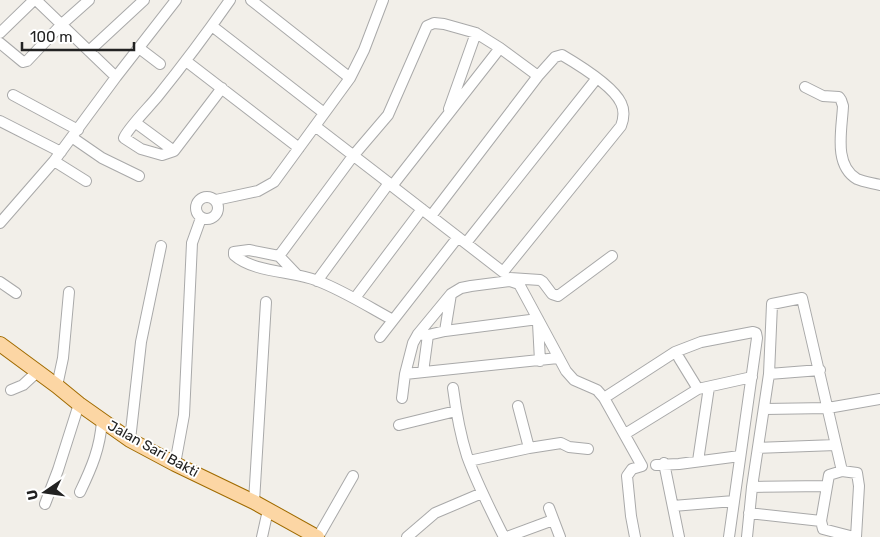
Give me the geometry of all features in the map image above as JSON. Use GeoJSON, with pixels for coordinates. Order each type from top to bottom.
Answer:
{"type":"FeatureCollection","features":[{"type":"Feature","properties":{"kind":"main road","name":"Jalan Sari Bakti"},"geometry":{"type":"LineString","coordinates":[[0,344],[130,440],[254,502],[318,537]]}},
{"type":"Feature","properties":{"kind":"street"},"geometry":{"type":"LineString","coordinates":[[0,33],[35,0],[116,77]]}},
{"type":"Feature","properties":{"kind":"street"},"geometry":{"type":"LineString","coordinates":[[0,43],[18,60],[27,61],[62,24],[89,0]]}},
{"type":"Feature","properties":{"kind":"street"},"geometry":{"type":"LineString","coordinates":[[89,51],[144,0]]}},
{"type":"Feature","properties":{"kind":"street"},"geometry":{"type":"LineString","coordinates":[[0,223],[54,161],[176,0]]}},
{"type":"Feature","properties":{"kind":"street"},"geometry":{"type":"LineString","coordinates":[[222,88],[174,151],[162,154],[141,149],[124,138],[126,132],[136,123],[186,60],[230,0]]}},
{"type":"Feature","properties":{"kind":"street"},"geometry":{"type":"LineString","coordinates":[[251,0],[350,78]]}},
{"type":"Feature","properties":{"kind":"street"},"geometry":{"type":"LineString","coordinates":[[216,200],[218,214],[210,220],[201,218],[196,210],[199,201],[207,197],[216,200],[258,192],[274,182],[350,78],[364,50],[383,0]]}},
{"type":"Feature","properties":{"kind":"street"},"geometry":{"type":"LineString","coordinates":[[279,256],[353,156],[388,115],[427,26],[434,23],[444,24],[476,33],[538,76]]}},
{"type":"Feature","properties":{"kind":"street"},"geometry":{"type":"LineString","coordinates":[[212,26],[324,113]]}},
{"type":"Feature","properties":{"kind":"street"},"geometry":{"type":"LineString","coordinates":[[446,117],[476,33]]}},
{"type":"Feature","properties":{"kind":"street"},"geometry":{"type":"LineString","coordinates":[[139,48],[160,64]]}},
{"type":"Feature","properties":{"kind":"street"},"geometry":{"type":"LineString","coordinates":[[317,280],[390,185],[500,48]]}},
{"type":"Feature","properties":{"kind":"street"},"geometry":{"type":"LineString","coordinates":[[315,126],[503,272],[621,126],[624,119],[622,104],[597,78],[561,55],[555,57],[538,76],[431,216]]}},
{"type":"Feature","properties":{"kind":"street"},"geometry":{"type":"LineString","coordinates":[[186,60],[299,148]]}},
{"type":"Feature","properties":{"kind":"street"},"geometry":{"type":"LineString","coordinates":[[380,337],[597,78]]}},
{"type":"Feature","properties":{"kind":"street"},"geometry":{"type":"LineString","coordinates":[[805,87],[823,96],[839,97],[843,106],[841,155],[844,166],[850,174],[859,180],[880,185]]}},
{"type":"Feature","properties":{"kind":"street"},"geometry":{"type":"LineString","coordinates":[[13,95],[75,134],[102,158],[139,176]]}},
{"type":"Feature","properties":{"kind":"street"},"geometry":{"type":"LineString","coordinates":[[0,120],[60,152]]}},
{"type":"Feature","properties":{"kind":"street"},"geometry":{"type":"LineString","coordinates":[[136,123],[174,151]]}},
{"type":"Feature","properties":{"kind":"street"},"geometry":{"type":"LineString","coordinates":[[54,161],[86,181]]}},
{"type":"Feature","properties":{"kind":"street"},"geometry":{"type":"LineString","coordinates":[[355,298],[422,209]]}},
{"type":"Feature","properties":{"kind":"street"},"geometry":{"type":"LineString","coordinates":[[175,464],[184,415],[192,243],[201,218]]}},
{"type":"Feature","properties":{"kind":"street"},"geometry":{"type":"LineString","coordinates":[[130,440],[141,342],[161,246]]}},
{"type":"Feature","properties":{"kind":"street"},"geometry":{"type":"LineString","coordinates":[[297,275],[279,256],[249,250],[236,251],[234,253],[238,258],[265,269],[317,280],[355,298],[393,320]]}},
{"type":"Feature","properties":{"kind":"street"},"geometry":{"type":"LineString","coordinates":[[500,282],[512,278],[540,280],[552,294],[558,296],[612,256]]}},
{"type":"Feature","properties":{"kind":"street"},"geometry":{"type":"LineString","coordinates":[[0,282],[16,293]]}},
{"type":"Feature","properties":{"kind":"street"},"geometry":{"type":"LineString","coordinates":[[402,398],[405,374],[413,343],[423,335],[451,294],[461,288],[500,282],[519,284],[558,358],[574,380],[598,390],[642,466],[632,469],[627,476],[632,536]]}},
{"type":"Feature","properties":{"kind":"street"},"geometry":{"type":"LineString","coordinates":[[57,386],[63,358],[69,292]]}},
{"type":"Feature","properties":{"kind":"street"},"geometry":{"type":"LineString","coordinates":[[445,331],[451,294]]}},
{"type":"Feature","properties":{"kind":"street"},"geometry":{"type":"LineString","coordinates":[[747,537],[752,487],[769,374],[772,304],[802,298],[842,471]]}},
{"type":"Feature","properties":{"kind":"street"},"geometry":{"type":"LineString","coordinates":[[254,502],[266,302]]}},
{"type":"Feature","properties":{"kind":"street"},"geometry":{"type":"LineString","coordinates":[[423,335],[538,319]]}},
{"type":"Feature","properties":{"kind":"street"},"geometry":{"type":"LineString","coordinates":[[538,319],[540,361]]}},
{"type":"Feature","properties":{"kind":"street"},"geometry":{"type":"LineString","coordinates":[[604,398],[675,352],[701,342],[756,333],[752,376],[729,537]]}},
{"type":"Feature","properties":{"kind":"street"},"geometry":{"type":"LineString","coordinates":[[423,335],[423,372]]}},
{"type":"Feature","properties":{"kind":"street"},"geometry":{"type":"LineString","coordinates":[[405,374],[449,371],[558,358]]}},
{"type":"Feature","properties":{"kind":"street"},"geometry":{"type":"LineString","coordinates":[[679,358],[698,389]]}},
{"type":"Feature","properties":{"kind":"street"},"geometry":{"type":"LineString","coordinates":[[769,374],[820,370]]}},
{"type":"Feature","properties":{"kind":"street"},"geometry":{"type":"LineString","coordinates":[[11,390],[23,385],[37,372]]}},
{"type":"Feature","properties":{"kind":"street"},"geometry":{"type":"LineString","coordinates":[[625,434],[698,389],[752,376]]}},
{"type":"Feature","properties":{"kind":"street"},"geometry":{"type":"LineString","coordinates":[[698,461],[709,387]]}},
{"type":"Feature","properties":{"kind":"street"},"geometry":{"type":"LineString","coordinates":[[453,388],[456,411],[469,461],[482,493],[506,537],[553,520]]}},
{"type":"Feature","properties":{"kind":"street"},"geometry":{"type":"LineString","coordinates":[[765,409],[828,408],[880,399]]}},
{"type":"Feature","properties":{"kind":"street"},"geometry":{"type":"LineString","coordinates":[[45,504],[79,404]]}},
{"type":"Feature","properties":{"kind":"street"},"geometry":{"type":"LineString","coordinates":[[518,406],[530,448]]}},
{"type":"Feature","properties":{"kind":"street"},"geometry":{"type":"LineString","coordinates":[[399,425],[456,411]]}},
{"type":"Feature","properties":{"kind":"street"},"geometry":{"type":"LineString","coordinates":[[80,492],[96,455],[100,441],[102,421]]}},
{"type":"Feature","properties":{"kind":"street"},"geometry":{"type":"LineString","coordinates":[[469,461],[561,443],[569,447],[588,449]]}},
{"type":"Feature","properties":{"kind":"street"},"geometry":{"type":"LineString","coordinates":[[758,448],[836,445]]}},
{"type":"Feature","properties":{"kind":"street"},"geometry":{"type":"LineString","coordinates":[[679,537],[673,506],[660,464],[679,464],[740,456]]}},
{"type":"Feature","properties":{"kind":"street"},"geometry":{"type":"LineString","coordinates":[[842,471],[857,473],[859,486],[855,537],[823,529],[821,521],[827,486],[829,475],[842,471]]}},
{"type":"Feature","properties":{"kind":"street"},"geometry":{"type":"LineString","coordinates":[[318,537],[353,476]]}},
{"type":"Feature","properties":{"kind":"street"},"geometry":{"type":"LineString","coordinates":[[752,487],[827,486]]}},
{"type":"Feature","properties":{"kind":"street"},"geometry":{"type":"LineString","coordinates":[[406,537],[435,513],[482,493]]}},
{"type":"Feature","properties":{"kind":"street"},"geometry":{"type":"LineString","coordinates":[[673,506],[734,501]]}},
{"type":"Feature","properties":{"kind":"street"},"geometry":{"type":"LineString","coordinates":[[550,508],[560,537]]}},
{"type":"Feature","properties":{"kind":"street"},"geometry":{"type":"LineString","coordinates":[[262,537],[268,510]]}},
{"type":"Feature","properties":{"kind":"street"},"geometry":{"type":"LineString","coordinates":[[750,513],[821,521]]}}]}
